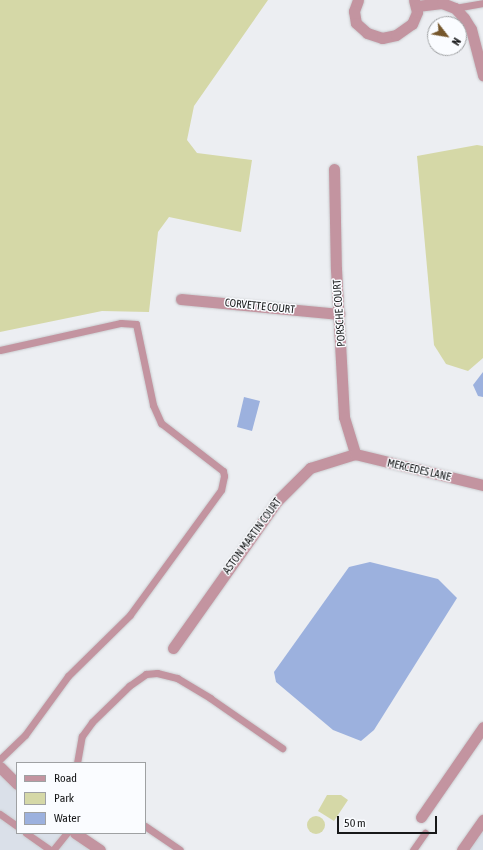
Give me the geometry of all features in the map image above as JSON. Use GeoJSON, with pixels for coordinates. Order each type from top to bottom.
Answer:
{"type":"FeatureCollection","features":[{"type":"Feature","properties":{"kind":"street"},"geometry":{"type":"LineString","coordinates":[[358,0],[354,11],[356,23],[367,33],[382,38],[408,29],[415,19],[416,3],[442,3],[455,8],[471,29],[483,75]]}},
{"type":"Feature","properties":{"kind":"street","name":"PORSCHE COURT"},"geometry":{"type":"LineString","coordinates":[[334,169],[336,269],[344,417],[355,454]]}},
{"type":"Feature","properties":{"kind":"street","name":"CORVETTE COURT"},"geometry":{"type":"LineString","coordinates":[[181,299],[339,314]]}},
{"type":"Feature","properties":{"kind":"street","name":"MERCEDES LANE"},"geometry":{"type":"LineString","coordinates":[[355,454],[483,485]]}},
{"type":"Feature","properties":{"kind":"street","name":"ASTON MARTIN COURT"},"geometry":{"type":"LineString","coordinates":[[173,648],[276,500],[310,468],[355,454]]}},
{"type":"Feature","properties":{"kind":"street"},"geometry":{"type":"LineString","coordinates":[[421,817],[483,727]]}},
{"type":"Feature","properties":{"kind":"street"},"geometry":{"type":"LineString","coordinates":[[0,767],[16,783]]}},
{"type":"Feature","properties":{"kind":"street"},"geometry":{"type":"LineString","coordinates":[[462,850],[483,820]]}},
{"type":"Feature","properties":{"kind":"street"},"geometry":{"type":"LineString","coordinates":[[76,834],[100,850]]}},
{"type":"Feature","properties":{"kind":"lane"},"geometry":{"type":"LineString","coordinates":[[455,8],[483,3]]}},
{"type":"Feature","properties":{"kind":"lane"},"geometry":{"type":"LineString","coordinates":[[0,350],[121,323],[136,324],[153,405],[161,423],[223,471],[224,476],[221,490],[130,615],[68,676],[25,735],[0,759]]}},
{"type":"Feature","properties":{"kind":"lane"},"geometry":{"type":"LineString","coordinates":[[77,762],[82,736],[92,722],[129,686],[146,674],[157,673],[177,678],[210,698],[282,748]]}},
{"type":"Feature","properties":{"kind":"lane"},"geometry":{"type":"LineString","coordinates":[[0,814],[16,825]]}},
{"type":"Feature","properties":{"kind":"lane"},"geometry":{"type":"LineString","coordinates":[[146,827],[180,850]]}},
{"type":"Feature","properties":{"kind":"lane"},"geometry":{"type":"LineString","coordinates":[[413,850],[425,833]]}},
{"type":"Feature","properties":{"kind":"lane"},"geometry":{"type":"LineString","coordinates":[[27,834],[50,850]]}},
{"type":"Feature","properties":{"kind":"lane"},"geometry":{"type":"LineString","coordinates":[[53,850],[66,834]]}},
{"type":"Feature","properties":{"kind":"shaded area"},"geometry":{"type":"Polygon","coordinates":[[[0,770],[16,787],[16,834],[74,834],[96,850],[0,850],[0,770]]]}},
{"type":"Feature","properties":{"kind":"shaded area"},"geometry":{"type":"Polygon","coordinates":[[[483,820],[483,850],[462,850],[483,820]]]}},
{"type":"Feature","properties":{"kind":"green space"},"geometry":{"type":"Polygon","coordinates":[[[0,0],[268,0],[194,106],[187,140],[197,153],[252,160],[241,232],[169,217],[158,232],[149,312],[102,311],[0,332],[0,0]]]}},
{"type":"Feature","properties":{"kind":"green space"},"geometry":{"type":"Polygon","coordinates":[[[477,145],[483,146],[483,358],[468,371],[446,364],[434,345],[417,156],[477,145]]]}},
{"type":"Feature","properties":{"kind":"green space"},"geometry":{"type":"Polygon","coordinates":[[[327,795],[341,795],[348,800],[334,821],[318,811],[327,795]]]}},
{"type":"Feature","properties":{"kind":"green space"},"geometry":{"type":"Polygon","coordinates":[[[316,816],[320,817],[324,821],[324,829],[320,833],[316,834],[312,833],[308,829],[307,825],[308,821],[312,817],[316,816]]]}},
{"type":"Feature","properties":{"kind":"water"},"geometry":{"type":"Polygon","coordinates":[[[483,372],[483,397],[478,396],[473,385],[483,372]]]}},
{"type":"Feature","properties":{"kind":"water"},"geometry":{"type":"Polygon","coordinates":[[[244,397],[260,401],[252,431],[237,427],[244,397]]]}},
{"type":"Feature","properties":{"kind":"water"},"geometry":{"type":"Polygon","coordinates":[[[370,562],[438,579],[457,598],[374,730],[361,741],[333,730],[276,682],[274,672],[349,567],[370,562]]]}}]}
